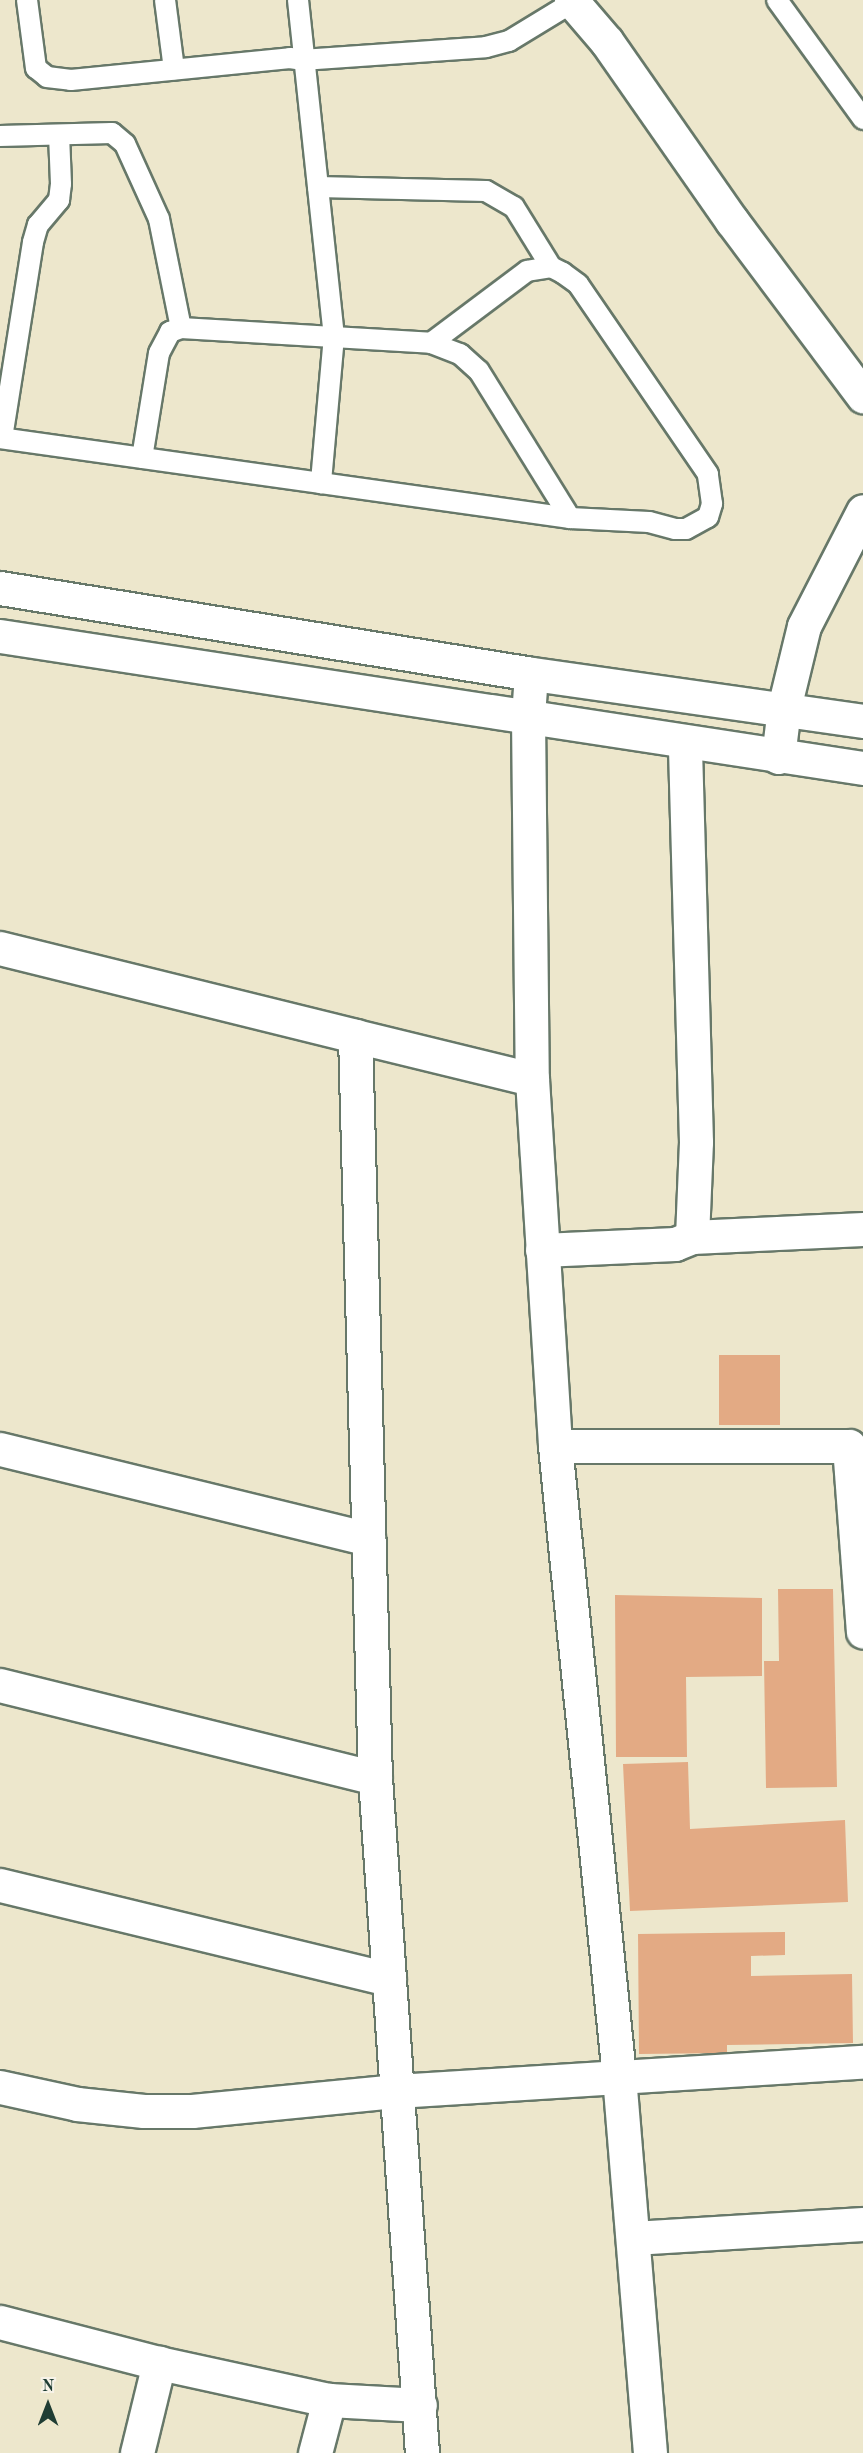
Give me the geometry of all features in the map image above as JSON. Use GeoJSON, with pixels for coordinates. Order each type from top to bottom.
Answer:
{"type":"FeatureCollection","features":[{"type":"Feature","properties":{"kind":"street"},"geometry":{"type":"LineString","coordinates":[[572,1],[607,42],[863,396]]}},
{"type":"Feature","properties":{"kind":"street"},"geometry":{"type":"LineString","coordinates":[[778,757],[784,708],[804,626],[863,511]]}},
{"type":"Feature","properties":{"kind":"street"},"geometry":{"type":"LineString","coordinates":[[0,588],[531,674],[863,721]]}},
{"type":"Feature","properties":{"kind":"street"},"geometry":{"type":"LineString","coordinates":[[0,636],[528,716],[778,757],[863,768]]}},
{"type":"Feature","properties":{"kind":"street"},"geometry":{"type":"LineString","coordinates":[[531,674],[528,716],[532,1079],[555,1446],[619,2076],[650,2453]]}},
{"type":"Feature","properties":{"kind":"street"},"geometry":{"type":"LineString","coordinates":[[685,741],[696,1142],[692,1237]]}},
{"type":"Feature","properties":{"kind":"street"},"geometry":{"type":"LineString","coordinates":[[0,948],[532,1079]]}},
{"type":"Feature","properties":{"kind":"street"},"geometry":{"type":"LineString","coordinates":[[355,1036],[375,1778],[422,2453]]}},
{"type":"Feature","properties":{"kind":"street"},"geometry":{"type":"LineString","coordinates":[[542,1250],[675,1244],[692,1237],[863,1229]]}},
{"type":"Feature","properties":{"kind":"street"},"geometry":{"type":"LineString","coordinates":[[555,1446],[856,1446],[863,1631]]}},
{"type":"Feature","properties":{"kind":"street"},"geometry":{"type":"LineString","coordinates":[[0,1449],[368,1539]]}},
{"type":"Feature","properties":{"kind":"street"},"geometry":{"type":"LineString","coordinates":[[0,1685],[375,1778]]}},
{"type":"Feature","properties":{"kind":"street"},"geometry":{"type":"LineString","coordinates":[[0,1885],[389,1979]]}},
{"type":"Feature","properties":{"kind":"street"},"geometry":{"type":"LineString","coordinates":[[0,2087],[77,2104],[144,2111],[252,2107],[397,2091],[863,2062]]}},
{"type":"Feature","properties":{"kind":"street"},"geometry":{"type":"LineString","coordinates":[[633,2238],[863,2224]]}},
{"type":"Feature","properties":{"kind":"street"},"geometry":{"type":"LineString","coordinates":[[0,2322],[159,2363],[329,2400],[420,2405]]}},
{"type":"Feature","properties":{"kind":"street"},"geometry":{"type":"LineString","coordinates":[[137,2453],[159,2363]]}},
{"type":"Feature","properties":{"kind":"street"},"geometry":{"type":"LineString","coordinates":[[315,2453],[329,2400]]}},
{"type":"Feature","properties":{"kind":"lane"},"geometry":{"type":"LineString","coordinates":[[27,0],[33,60],[36,68],[47,77],[71,80],[291,58],[302,60],[500,45],[572,1]]}},
{"type":"Feature","properties":{"kind":"lane"},"geometry":{"type":"LineString","coordinates":[[165,0],[174,69]]}},
{"type":"Feature","properties":{"kind":"lane"},"geometry":{"type":"LineString","coordinates":[[298,0],[302,60],[334,336],[321,483]]}},
{"type":"Feature","properties":{"kind":"lane"},"geometry":{"type":"LineString","coordinates":[[777,0],[860,110]]}},
{"type":"Feature","properties":{"kind":"lane"},"geometry":{"type":"LineString","coordinates":[[0,136],[112,133],[125,144],[159,219],[181,328]]}},
{"type":"Feature","properties":{"kind":"lane"},"geometry":{"type":"LineString","coordinates":[[58,135],[62,184],[58,200],[39,225],[33,242],[1,438],[570,518],[649,522],[686,529],[708,517],[712,495],[708,474],[698,458],[578,284],[551,267],[514,207],[486,191],[318,187]]}},
{"type":"Feature","properties":{"kind":"lane"},"geometry":{"type":"LineString","coordinates":[[431,343],[527,271],[551,267]]}},
{"type":"Feature","properties":{"kind":"lane"},"geometry":{"type":"LineString","coordinates":[[142,458],[159,353],[170,332],[181,328],[431,343],[460,354],[479,371],[570,518]]}},
{"type":"Feature","properties":{"kind":"building"},"geometry":{"type":"Polygon","coordinates":[[[719,1355],[780,1355],[780,1425],[719,1425],[719,1355]]]}},
{"type":"Feature","properties":{"kind":"building"},"geometry":{"type":"Polygon","coordinates":[[[778,1589],[833,1589],[837,1787],[766,1788],[764,1661],[779,1661],[778,1589]]]}},
{"type":"Feature","properties":{"kind":"building"},"geometry":{"type":"Polygon","coordinates":[[[615,1595],[762,1598],[762,1676],[686,1677],[687,1757],[616,1757],[615,1595]]]}},
{"type":"Feature","properties":{"kind":"building"},"geometry":{"type":"Polygon","coordinates":[[[688,1762],[690,1829],[845,1820],[848,1902],[630,1911],[623,1764],[688,1762]]]}},
{"type":"Feature","properties":{"kind":"building"},"geometry":{"type":"Polygon","coordinates":[[[785,1932],[785,1955],[751,1956],[751,1976],[852,1974],[853,2043],[727,2045],[727,2053],[639,2054],[638,1934],[785,1932]]]}}]}
